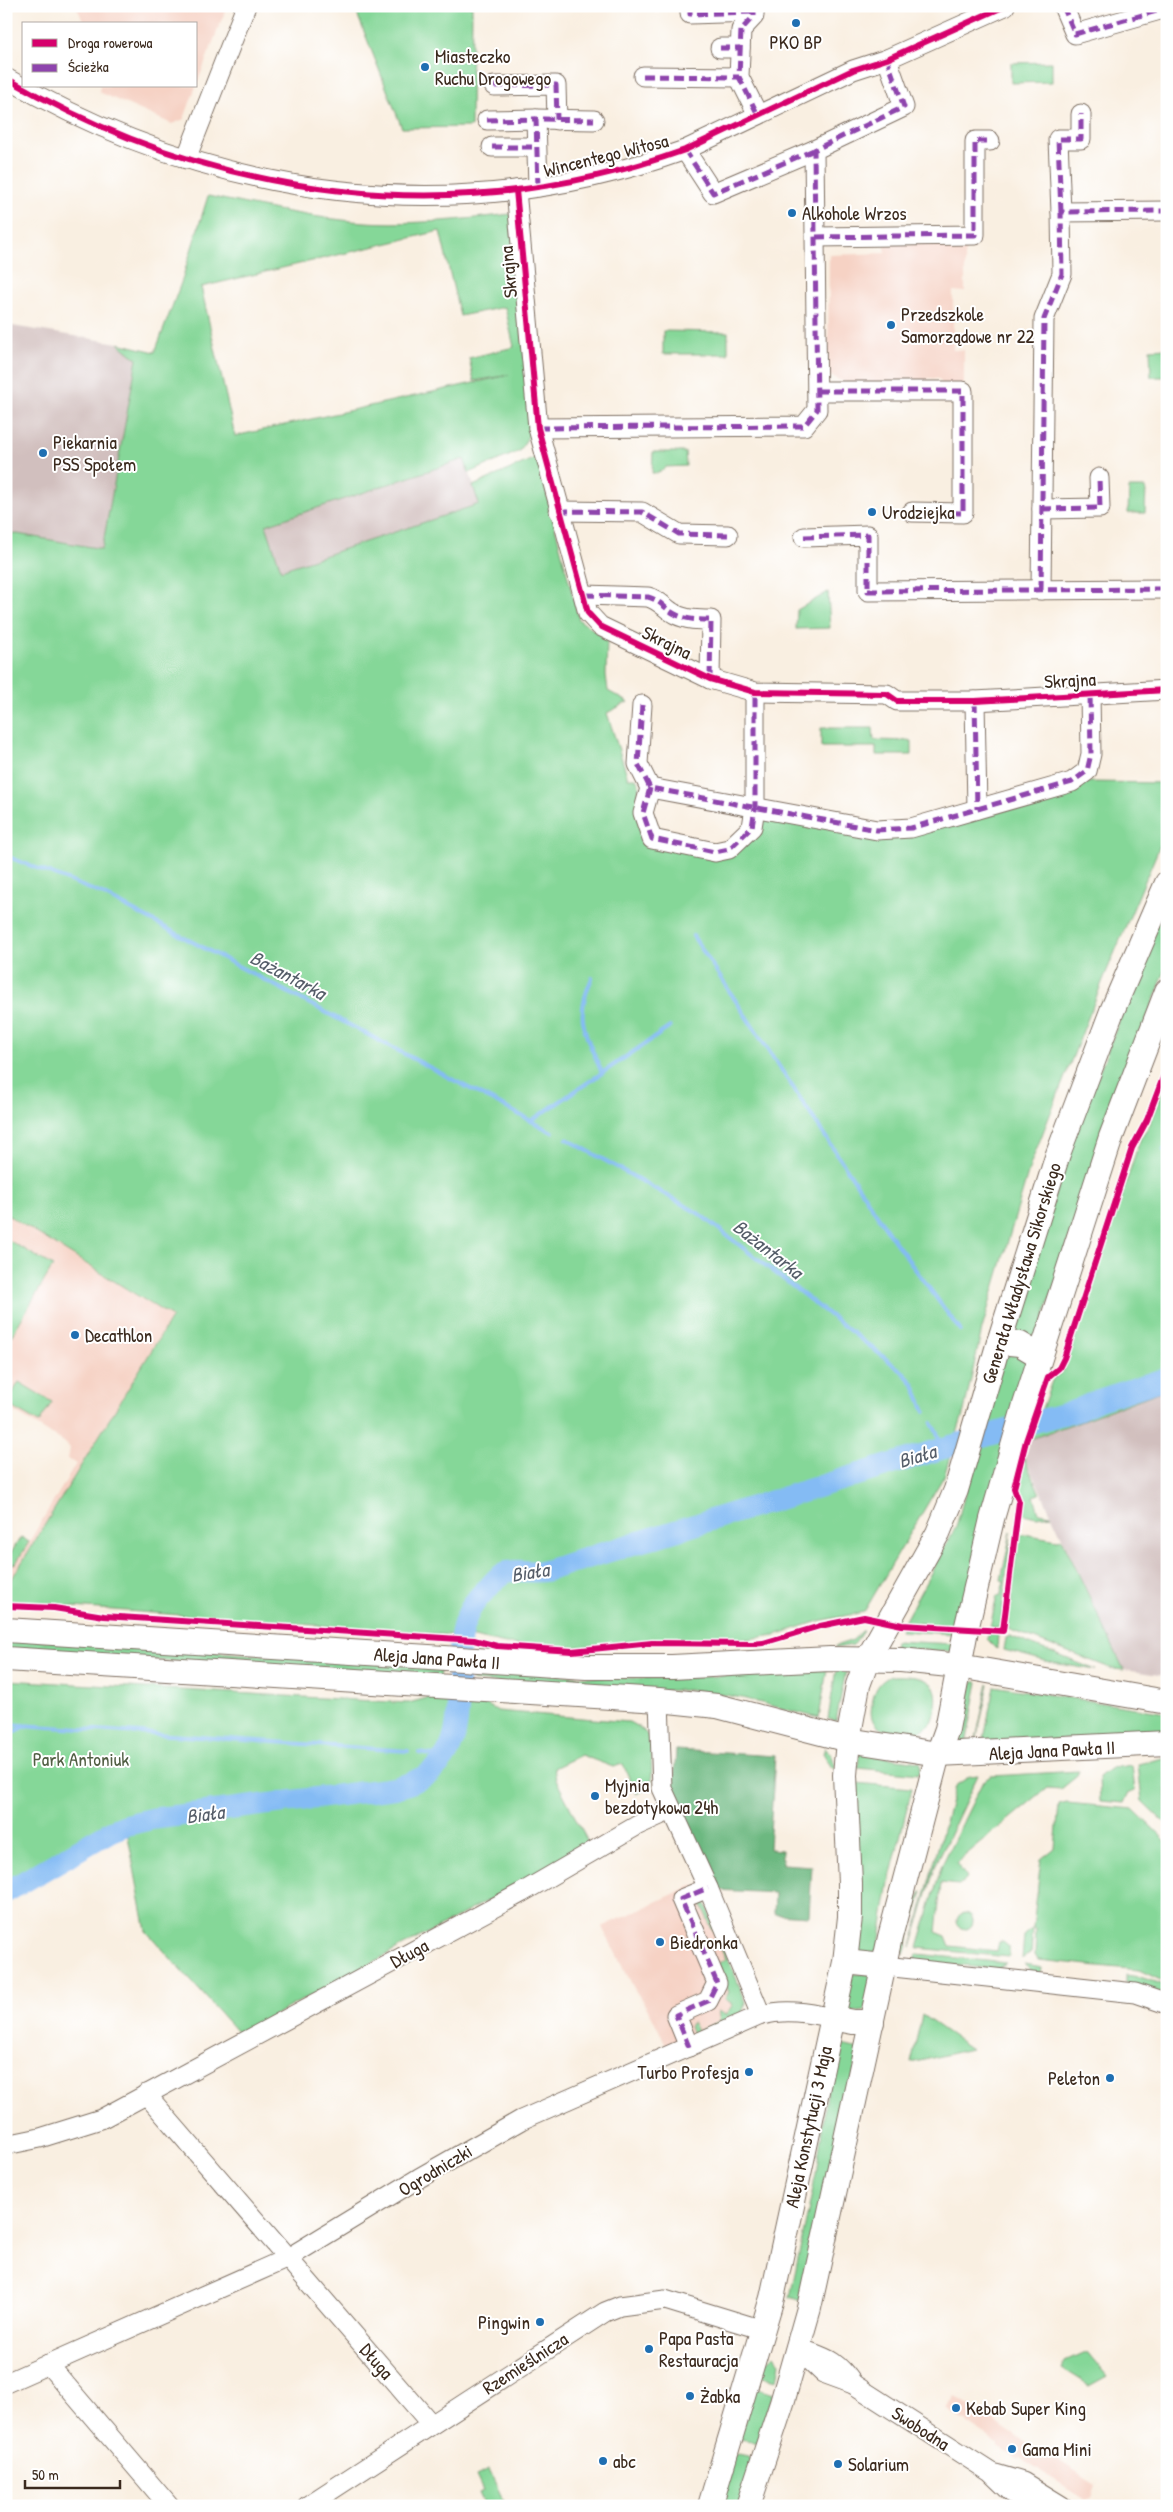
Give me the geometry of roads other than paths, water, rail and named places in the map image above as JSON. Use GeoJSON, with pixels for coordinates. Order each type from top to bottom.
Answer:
{"type":"FeatureCollection","features":[{"type":"Feature","properties":{"kind":"main road","name":"Generała Władysława Sikorskiego"},"geometry":{"type":"LineString","coordinates":[[848,1740],[858,1684],[868,1658],[938,1533],[956,1490],[999,1342],[1058,1154],[1112,1011],[1167,884]]}},
{"type":"Feature","properties":{"kind":"main road"},"geometry":{"type":"LineString","coordinates":[[1167,991],[1111,1137],[1040,1356],[992,1519],[959,1666],[1167,1702]]}},
{"type":"Feature","properties":{"kind":"main road"},"geometry":{"type":"LineString","coordinates":[[999,1342],[1020,1344],[1040,1356]]}},
{"type":"Feature","properties":{"kind":"main road","name":"Aleja Jana Pawła II"},"geometry":{"type":"LineString","coordinates":[[6,1630],[586,1668],[663,1668],[868,1658],[959,1666]]}},
{"type":"Feature","properties":{"kind":"main road","name":"Aleja Jana Pawła II"},"geometry":{"type":"LineString","coordinates":[[6,1658],[659,1700],[717,1706],[848,1740],[938,1754],[1167,1743]]}},
{"type":"Feature","properties":{"kind":"main road","name":"Aleja Konstytucji 3 Maja"},"geometry":{"type":"LineString","coordinates":[[748,2506],[786,2389],[796,2347],[810,2303],[884,1966],[938,1754],[947,1729],[959,1666]]}},
{"type":"Feature","properties":{"kind":"main road","name":"Aleja Konstytucji 3 Maja"},"geometry":{"type":"LineString","coordinates":[[710,2506],[763,2330],[845,1962],[850,1917],[845,1775],[848,1740]]}},
{"type":"Feature","properties":{"kind":"main road"},"geometry":{"type":"LineString","coordinates":[[845,1962],[884,1966]]}},
{"type":"Feature","properties":{"kind":"main road"},"geometry":{"type":"LineString","coordinates":[[832,2018],[853,2022],[872,2022]]}},
{"type":"Feature","properties":{"kind":"main road"},"geometry":{"type":"LineString","coordinates":[[763,2330],[796,2347]]}},
{"type":"Feature","properties":{"kind":"main road"},"geometry":{"type":"LineString","coordinates":[[730,2442],[764,2456]]}},
{"type":"Feature","properties":{"kind":"street"},"geometry":{"type":"LineString","coordinates":[[186,159],[246,6]]}},
{"type":"Feature","properties":{"kind":"street"},"geometry":{"type":"LineString","coordinates":[[690,6],[690,14],[754,9],[754,16],[741,30],[739,77],[758,115]]}},
{"type":"Feature","properties":{"kind":"street","name":"Wincentego Witosa"},"geometry":{"type":"LineString","coordinates":[[25,88],[84,120],[186,159],[275,183],[356,194],[447,196],[538,187],[620,171],[685,150],[853,70],[887,59],[979,12],[1005,6]]}},
{"type":"Feature","properties":{"kind":"street"},"geometry":{"type":"LineString","coordinates":[[1063,6],[1075,34],[1167,8]]}},
{"type":"Feature","properties":{"kind":"street"},"geometry":{"type":"LineString","coordinates":[[720,48],[740,48]]}},
{"type":"Feature","properties":{"kind":"street"},"geometry":{"type":"LineString","coordinates":[[685,150],[713,193],[814,150],[904,107],[887,59]]}},
{"type":"Feature","properties":{"kind":"street"},"geometry":{"type":"LineString","coordinates":[[643,76],[739,77]]}},
{"type":"Feature","properties":{"kind":"street","name":"Wincentego Witosa"},"geometry":{"type":"LineString","coordinates":[[6,78],[22,87]]}},
{"type":"Feature","properties":{"kind":"street"},"geometry":{"type":"LineString","coordinates":[[494,86],[556,85],[557,120]]}},
{"type":"Feature","properties":{"kind":"street"},"geometry":{"type":"LineString","coordinates":[[1041,590],[1044,319],[1062,274],[1058,139],[1081,139],[1081,114]]}},
{"type":"Feature","properties":{"kind":"street"},"geometry":{"type":"LineString","coordinates":[[536,119],[538,187]]}},
{"type":"Feature","properties":{"kind":"street"},"geometry":{"type":"LineString","coordinates":[[487,120],[594,120]]}},
{"type":"Feature","properties":{"kind":"street"},"geometry":{"type":"LineString","coordinates":[[816,237],[975,235],[975,141],[990,140]]}},
{"type":"Feature","properties":{"kind":"street"},"geometry":{"type":"LineString","coordinates":[[492,147],[536,147]]}},
{"type":"Feature","properties":{"kind":"street"},"geometry":{"type":"LineString","coordinates":[[538,428],[804,426],[817,410],[814,150]]}},
{"type":"Feature","properties":{"kind":"street","name":"Skrajna"},"geometry":{"type":"LineString","coordinates":[[516,190],[538,428],[559,511],[585,595],[588,613],[600,626],[710,679],[755,692],[887,694],[897,701],[975,701],[1167,690]]}},
{"type":"Feature","properties":{"kind":"street"},"geometry":{"type":"LineString","coordinates":[[1061,212],[1167,211]]}},
{"type":"Feature","properties":{"kind":"street"},"geometry":{"type":"LineString","coordinates":[[817,391],[963,391],[963,513],[912,512]]}},
{"type":"Feature","properties":{"kind":"street"},"geometry":{"type":"LineString","coordinates":[[1042,509],[1100,508],[1099,478]]}},
{"type":"Feature","properties":{"kind":"street"},"geometry":{"type":"LineString","coordinates":[[559,511],[642,512],[678,534],[728,535]]}},
{"type":"Feature","properties":{"kind":"street"},"geometry":{"type":"LineString","coordinates":[[804,536],[868,535],[868,591],[1167,589]]}},
{"type":"Feature","properties":{"kind":"street"},"geometry":{"type":"LineString","coordinates":[[585,595],[648,596],[657,599],[674,614],[692,620],[711,620],[710,679]]}},
{"type":"Feature","properties":{"kind":"street"},"geometry":{"type":"LineString","coordinates":[[642,705],[638,764],[650,788],[643,813],[652,839],[715,852],[729,849],[752,827],[754,808],[755,692]]}},
{"type":"Feature","properties":{"kind":"street"},"geometry":{"type":"LineString","coordinates":[[650,788],[877,830],[911,828],[1072,782],[1087,771],[1091,754],[1090,693]]}},
{"type":"Feature","properties":{"kind":"street"},"geometry":{"type":"LineString","coordinates":[[975,701],[977,809]]}},
{"type":"Feature","properties":{"kind":"street"},"geometry":{"type":"LineString","coordinates":[[659,1700],[662,1788],[708,1888],[761,2015]]}},
{"type":"Feature","properties":{"kind":"street","name":"Długa"},"geometry":{"type":"LineString","coordinates":[[6,2145],[40,2138],[101,2119],[521,1893],[638,1825],[671,1810]]}},
{"type":"Feature","properties":{"kind":"street"},"geometry":{"type":"LineString","coordinates":[[689,2047],[676,2015],[708,2001],[717,1983],[681,1899],[708,1888]]}},
{"type":"Feature","properties":{"kind":"street"},"geometry":{"type":"LineString","coordinates":[[884,1966],[1135,1993],[1167,2004]]}},
{"type":"Feature","properties":{"kind":"street","name":"Ogrodniczki"},"geometry":{"type":"LineString","coordinates":[[6,2383],[288,2258],[521,2120],[761,2015],[778,2011],[800,2012],[832,2018]]}},
{"type":"Feature","properties":{"kind":"street","name":"Długa"},"geometry":{"type":"LineString","coordinates":[[146,2094],[431,2424]]}},
{"type":"Feature","properties":{"kind":"street","name":"Rzemieślnicza"},"geometry":{"type":"LineString","coordinates":[[307,2506],[605,2312],[620,2306],[665,2300],[763,2330]]}},
{"type":"Feature","properties":{"kind":"street","name":"Swobodna"},"geometry":{"type":"LineString","coordinates":[[796,2347],[830,2360],[841,2367],[853,2384],[990,2472],[1014,2495],[1031,2506]]}},
{"type":"Feature","properties":{"kind":"street"},"geometry":{"type":"LineString","coordinates":[[48,2364],[169,2506]]}},
{"type":"Feature","properties":{"kind":"street","name":"Swobodna"},"geometry":{"type":"LineString","coordinates":[[990,2472],[1024,2482],[1062,2506]]}},
{"type":"Feature","properties":{"kind":"waterway","name":"Bażantarka"},"geometry":{"type":"LineString","coordinates":[[6,856],[100,893],[552,1132]]}},
{"type":"Feature","properties":{"kind":"waterway"},"geometry":{"type":"LineString","coordinates":[[693,936],[893,1239],[960,1330]]}},
{"type":"Feature","properties":{"kind":"waterway"},"geometry":{"type":"LineString","coordinates":[[592,978],[583,1005],[584,1026],[602,1073]]}},
{"type":"Feature","properties":{"kind":"waterway"},"geometry":{"type":"LineString","coordinates":[[531,1121],[670,1027]]}},
{"type":"Feature","properties":{"kind":"waterway","name":"Bażantarka"},"geometry":{"type":"LineString","coordinates":[[567,1139],[698,1213],[903,1372],[914,1385],[925,1411]]}},
{"type":"Feature","properties":{"kind":"waterway","name":"Biała"},"geometry":{"type":"LineString","coordinates":[[6,1892],[111,1831],[126,1825],[151,1819],[395,1788],[429,1774],[448,1753],[456,1728],[460,1640],[468,1613],[487,1589],[504,1573],[545,1571],[944,1448],[1077,1410],[1099,1400],[1167,1378]]}},
{"type":"Feature","properties":{"kind":"waterway","name":"Bażantarka"},"geometry":{"type":"LineString","coordinates":[[932,1423],[944,1448]]}},
{"type":"Feature","properties":{"kind":"waterway"},"geometry":{"type":"LineString","coordinates":[[6,1724],[408,1751]]}},
{"type":"Feature","properties":{"kind":"waterway"},"geometry":{"type":"LineString","coordinates":[[6,1736],[26,1726]]}},
{"type":"Feature","properties":{"kind":"waterway"},"geometry":{"type":"LineString","coordinates":[[419,1753],[446,1757]]}},
{"type":"Feature","properties":{"kind":"place","name":"PKO BP"},"geometry":{"type":"Point","coordinates":[796,23]}},
{"type":"Feature","properties":{"kind":"place","name":"Miasteczko Ruchu Drogowego"},"geometry":{"type":"Point","coordinates":[425,67]}},
{"type":"Feature","properties":{"kind":"place","name":"Alkohole Wrzos"},"geometry":{"type":"Point","coordinates":[792,213]}},
{"type":"Feature","properties":{"kind":"place","name":"Przedszkole Samorządowe nr 22"},"geometry":{"type":"Point","coordinates":[891,325]}},
{"type":"Feature","properties":{"kind":"place","name":"Piekarnia PSS Społem"},"geometry":{"type":"Point","coordinates":[43,453]}},
{"type":"Feature","properties":{"kind":"place","name":"Urodziejka"},"geometry":{"type":"Point","coordinates":[872,512]}},
{"type":"Feature","properties":{"kind":"place","name":"Decathlon"},"geometry":{"type":"Point","coordinates":[75,1335]}},
{"type":"Feature","properties":{"kind":"place","name":"Myjnia bezdotykowa 24h"},"geometry":{"type":"Point","coordinates":[595,1796]}},
{"type":"Feature","properties":{"kind":"place","name":"Biedronka"},"geometry":{"type":"Point","coordinates":[660,1942]}},
{"type":"Feature","properties":{"kind":"place","name":"Turbo Profesja"},"geometry":{"type":"Point","coordinates":[749,2072]}},
{"type":"Feature","properties":{"kind":"place","name":"Peleton"},"geometry":{"type":"Point","coordinates":[1110,2078]}},
{"type":"Feature","properties":{"kind":"place","name":"Pingwin"},"geometry":{"type":"Point","coordinates":[540,2322]}},
{"type":"Feature","properties":{"kind":"place","name":"Papa Pasta Restauracja"},"geometry":{"type":"Point","coordinates":[649,2349]}},
{"type":"Feature","properties":{"kind":"place","name":"Żabka"},"geometry":{"type":"Point","coordinates":[690,2396]}},
{"type":"Feature","properties":{"kind":"place","name":"Kebab Super King"},"geometry":{"type":"Point","coordinates":[956,2408]}},
{"type":"Feature","properties":{"kind":"place","name":"Gama Mini"},"geometry":{"type":"Point","coordinates":[1012,2449]}},
{"type":"Feature","properties":{"kind":"place","name":"abc"},"geometry":{"type":"Point","coordinates":[603,2461]}},
{"type":"Feature","properties":{"kind":"place","name":"Solarium"},"geometry":{"type":"Point","coordinates":[838,2464]}},
{"type":"Feature","properties":{"kind":"park label","name":"Park Antoniuk"},"geometry":{"type":"Point","coordinates":[81,1759]}}]}
